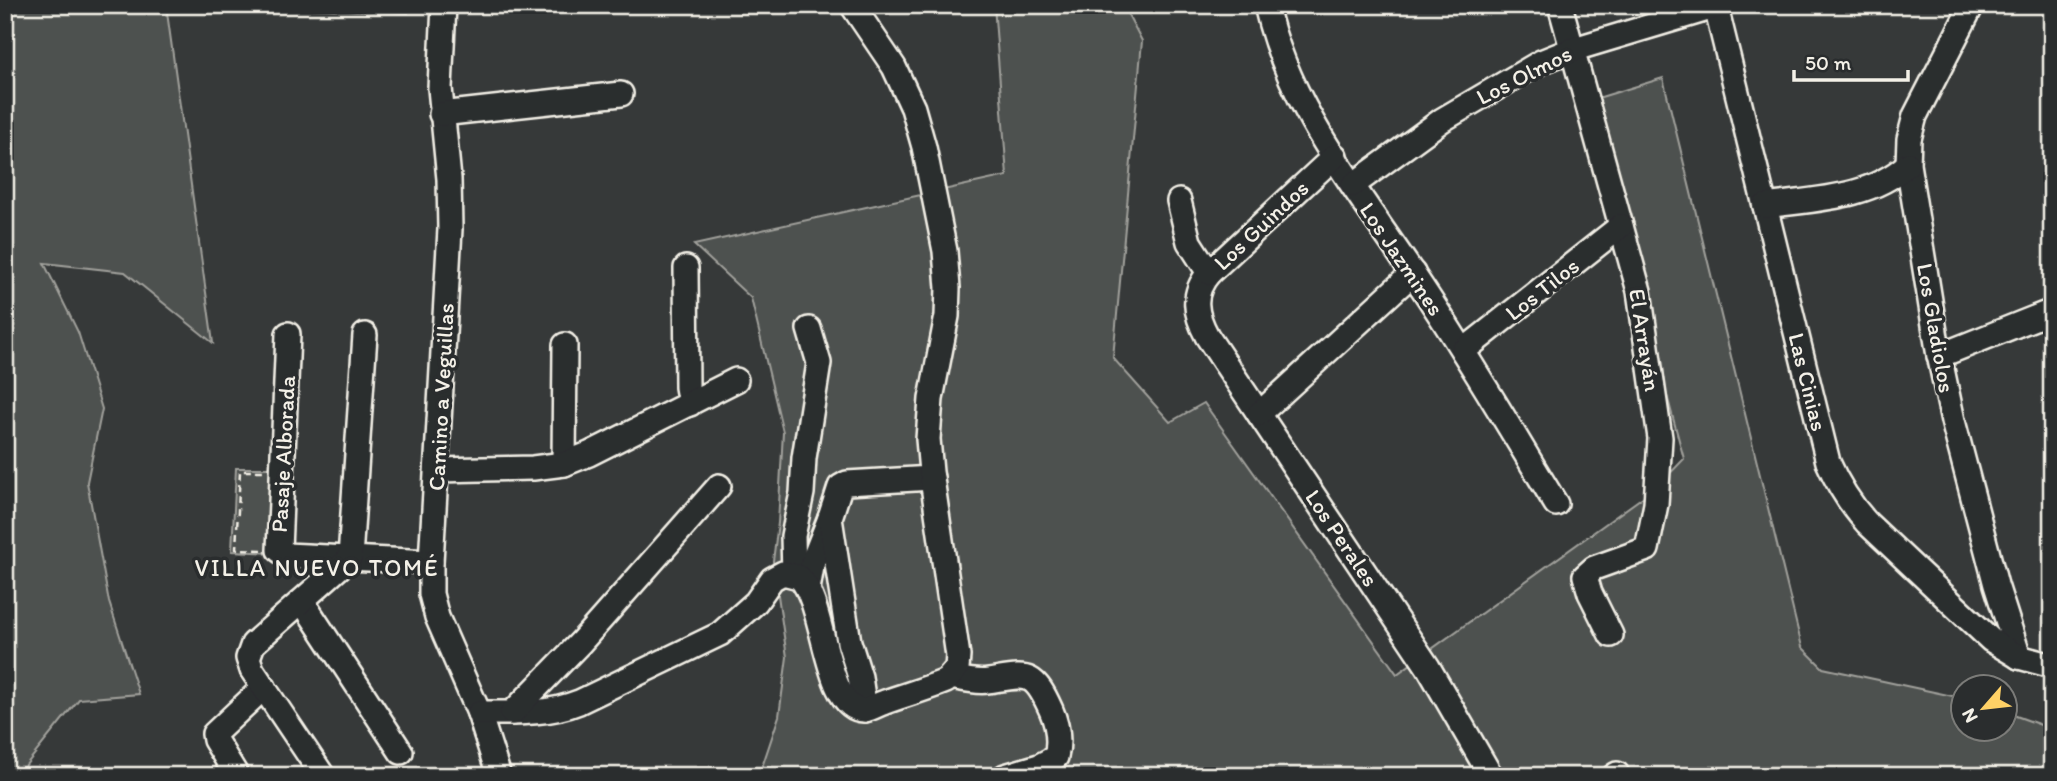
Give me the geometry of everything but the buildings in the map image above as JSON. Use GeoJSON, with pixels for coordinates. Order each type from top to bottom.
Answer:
{"type":"FeatureCollection","features":[{"type":"Feature","properties":{"kind":"street","name":"Camino a Veguillas"},"geometry":{"type":"LineString","coordinates":[[444,5],[441,114],[449,179],[450,216],[431,594],[437,617],[479,713],[499,776]]}},
{"type":"Feature","properties":{"kind":"street"},"geometry":{"type":"LineString","coordinates":[[852,5],[894,67],[913,108],[945,251],[947,316],[929,422],[932,478],[958,656],[957,668],[950,677]]}},
{"type":"Feature","properties":{"kind":"street","name":"Los Jazmines"},"geometry":{"type":"LineString","coordinates":[[1266,5],[1281,56],[1318,133],[1463,351],[1556,505]]}},
{"type":"Feature","properties":{"kind":"street","name":"El Arrayán"},"geometry":{"type":"LineString","coordinates":[[1560,5],[1639,291],[1658,420],[1660,456],[1653,530],[1647,549],[1594,568],[1585,576],[1590,593],[1611,635]]}},
{"type":"Feature","properties":{"kind":"street","name":"Los Gladiolos"},"geometry":{"type":"LineString","coordinates":[[1972,5],[1914,116],[1909,139],[1908,164],[1952,421],[1979,526],[2019,657]]}},
{"type":"Feature","properties":{"kind":"street","name":"Los Olmos"},"geometry":{"type":"LineString","coordinates":[[1353,185],[1441,120],[1516,75],[1571,50],[1718,6]]}},
{"type":"Feature","properties":{"kind":"street","name":"Las Cinias"},"geometry":{"type":"LineString","coordinates":[[1718,6],[1834,478],[1867,523],[1992,640],[2019,657],[2052,666]]}},
{"type":"Feature","properties":{"kind":"street"},"geometry":{"type":"LineString","coordinates":[[441,114],[621,94]]}},
{"type":"Feature","properties":{"kind":"street","name":"Los Guindos"},"geometry":{"type":"LineString","coordinates":[[1196,301],[1200,286],[1209,274],[1335,156]]}},
{"type":"Feature","properties":{"kind":"street"},"geometry":{"type":"LineString","coordinates":[[1765,206],[1866,189],[1889,179],[1908,164]]}},
{"type":"Feature","properties":{"kind":"street"},"geometry":{"type":"LineString","coordinates":[[1179,201],[1189,242],[1209,274]]}},
{"type":"Feature","properties":{"kind":"street","name":"Los Tilos"},"geometry":{"type":"LineString","coordinates":[[1463,351],[1621,226]]}},
{"type":"Feature","properties":{"kind":"street"},"geometry":{"type":"LineString","coordinates":[[686,268],[687,387],[690,404]]}},
{"type":"Feature","properties":{"kind":"street"},"geometry":{"type":"LineString","coordinates":[[1259,414],[1413,273]]}},
{"type":"Feature","properties":{"kind":"street","name":"Los Perales"},"geometry":{"type":"LineString","coordinates":[[1196,301],[1198,316],[1207,336],[1428,667],[1491,776]]}},
{"type":"Feature","properties":{"kind":"street"},"geometry":{"type":"LineString","coordinates":[[1939,356],[2052,312]]}},
{"type":"Feature","properties":{"kind":"street"},"geometry":{"type":"LineString","coordinates":[[809,329],[819,363],[804,458],[802,493],[793,536],[801,581],[820,618],[824,645],[837,688],[850,704],[865,709],[950,677],[985,681],[1013,676],[1032,679],[1041,688],[1053,715],[1060,742],[1056,757],[1039,766],[1005,776]]}},
{"type":"Feature","properties":{"kind":"street","name":"Pasaje Alborada"},"geometry":{"type":"LineString","coordinates":[[288,334],[279,547],[284,555],[302,556]]}},
{"type":"Feature","properties":{"kind":"street"},"geometry":{"type":"LineString","coordinates":[[323,776],[249,664],[251,649],[350,558],[365,335]]}},
{"type":"Feature","properties":{"kind":"street"},"geometry":{"type":"LineString","coordinates":[[564,464],[565,345]]}},
{"type":"Feature","properties":{"kind":"street"},"geometry":{"type":"LineString","coordinates":[[437,470],[533,468],[564,464],[736,380]]}},
{"type":"Feature","properties":{"kind":"street"},"geometry":{"type":"LineString","coordinates":[[801,581],[813,561],[840,487],[847,483],[932,478]]}},
{"type":"Feature","properties":{"kind":"street"},"geometry":{"type":"LineString","coordinates":[[512,713],[581,642],[719,486]]}},
{"type":"Feature","properties":{"kind":"street"},"geometry":{"type":"LineString","coordinates":[[830,518],[849,642],[860,677],[865,709]]}},
{"type":"Feature","properties":{"kind":"street"},"geometry":{"type":"LineString","coordinates":[[401,752],[310,594],[302,556],[431,562]]}},
{"type":"Feature","properties":{"kind":"street"},"geometry":{"type":"LineString","coordinates":[[479,713],[539,712],[570,706],[706,643],[733,624],[756,602],[777,575],[801,581]]}},
{"type":"Feature","properties":{"kind":"street"},"geometry":{"type":"LineString","coordinates":[[237,776],[214,734],[264,687]]}},
{"type":"Feature","properties":{"kind":"path"},"geometry":{"type":"LineString","coordinates":[[269,551],[236,549],[240,471],[282,471]]}},
{"type":"Feature","properties":{"kind":"shaded area"},"geometry":{"type":"Polygon","coordinates":[[[5,5],[166,5],[213,343],[125,272],[44,263],[78,332],[102,409],[87,482],[109,602],[139,694],[79,699],[17,776],[5,776],[5,5]]]}},
{"type":"Feature","properties":{"kind":"shaded area"},"geometry":{"type":"Polygon","coordinates":[[[248,5],[409,5],[408,13],[248,5]]]}},
{"type":"Feature","properties":{"kind":"shaded area"},"geometry":{"type":"Polygon","coordinates":[[[994,5],[1123,5],[1142,41],[1113,358],[1170,422],[1204,403],[1397,674],[1658,486],[1684,459],[1588,101],[1663,78],[1802,647],[1823,668],[1948,695],[1948,742],[2018,742],[2018,717],[2052,729],[2052,776],[759,776],[779,716],[787,657],[773,561],[783,432],[751,298],[694,245],[1007,176],[994,5]]]}},
{"type":"Feature","properties":{"kind":"shaded area"},"geometry":{"type":"Polygon","coordinates":[[[236,468],[277,468],[273,553],[232,551],[236,468]]]}},
{"type":"Feature","properties":{"kind":"district","name":"VILLA NUEVO TOMÉ"},"geometry":{"type":"Point","coordinates":[317,568]}}]}
